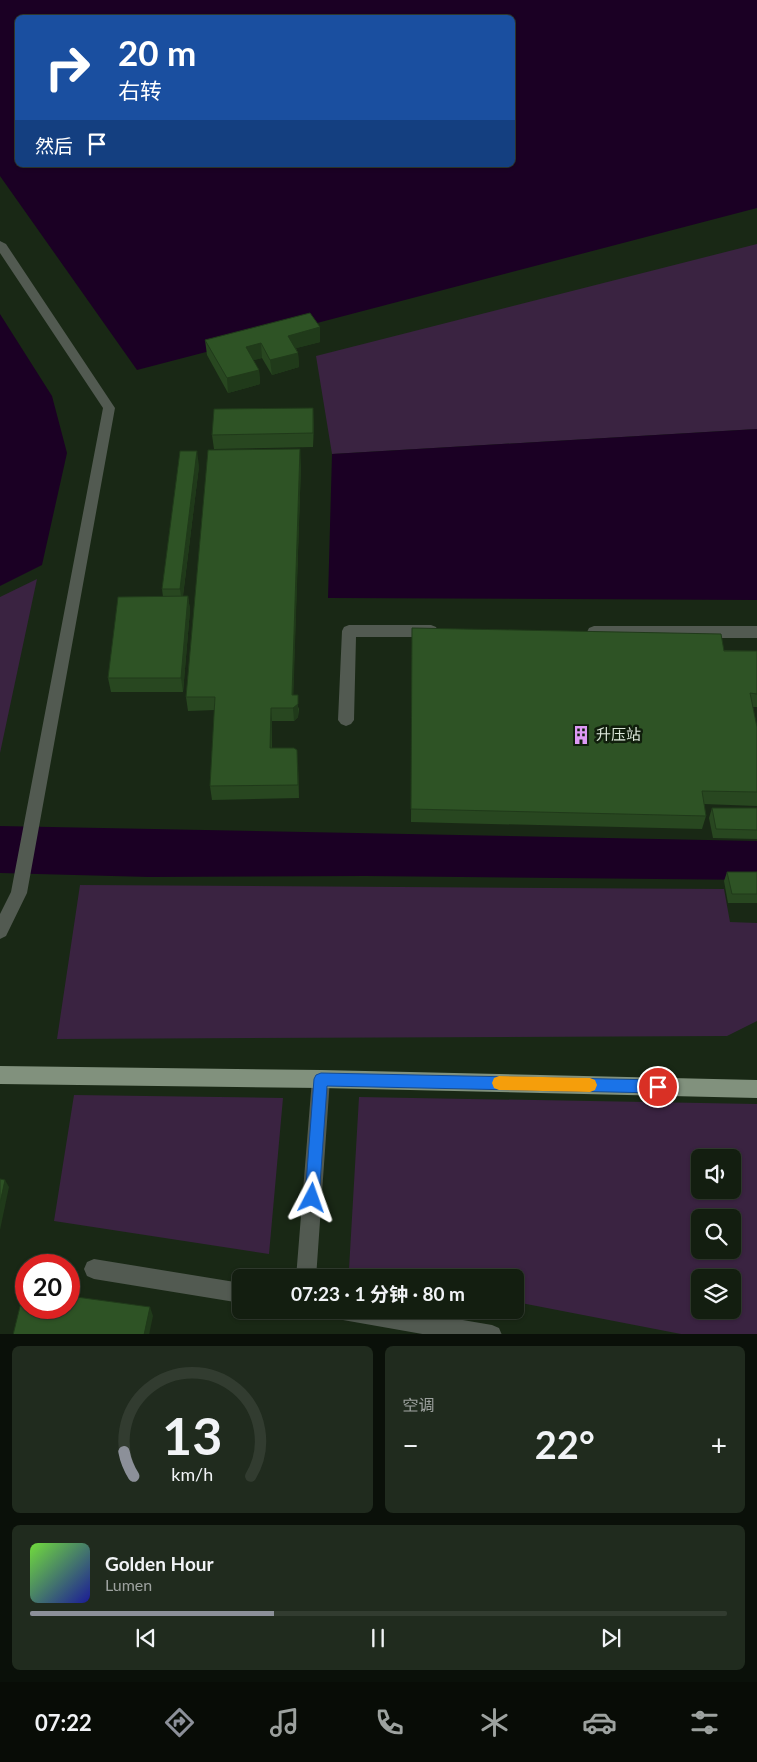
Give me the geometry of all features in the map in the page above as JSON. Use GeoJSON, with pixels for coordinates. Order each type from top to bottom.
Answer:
{"type":"FeatureCollection","features":[{"type":"Feature","properties":{"kind":"main road"},"geometry":{"type":"LineString","coordinates":[[0,1075],[321,1079],[757,1089]]}},
{"type":"Feature","properties":{"kind":"street"},"geometry":{"type":"LineString","coordinates":[[0,244],[109,408],[19,893],[0,931]]}},
{"type":"Feature","properties":{"kind":"street"},"geometry":{"type":"LineString","coordinates":[[346,720],[349,631],[449,631]]}},
{"type":"Feature","properties":{"kind":"street"},"geometry":{"type":"LineString","coordinates":[[578,632],[757,632]]}},
{"type":"Feature","properties":{"kind":"street"},"geometry":{"type":"LineString","coordinates":[[307,1269],[321,1079]]}},
{"type":"Feature","properties":{"kind":"street"},"geometry":{"type":"LineString","coordinates":[[94,1269],[232,1292]]}},
{"type":"Feature","properties":{"kind":"street"},"geometry":{"type":"LineString","coordinates":[[399,1319],[492,1334]]}},
{"type":"Feature","properties":{"kind":"shaded area"},"geometry":{"type":"Polygon","coordinates":[[[0,0],[757,0],[757,208],[137,370],[0,176],[0,0]]]}},
{"type":"Feature","properties":{"kind":"shaded area"},"geometry":{"type":"Polygon","coordinates":[[[757,244],[757,429],[332,454],[316,356],[757,244]]]}},
{"type":"Feature","properties":{"kind":"shaded area"},"geometry":{"type":"Polygon","coordinates":[[[0,314],[52,396],[67,453],[42,565],[0,586],[0,314]]]}},
{"type":"Feature","properties":{"kind":"shaded area"},"geometry":{"type":"Polygon","coordinates":[[[757,429],[757,600],[328,598],[332,454],[757,429]]]}},
{"type":"Feature","properties":{"kind":"shaded area"},"geometry":{"type":"Polygon","coordinates":[[[37,579],[0,753],[0,597],[37,579]]]}},
{"type":"Feature","properties":{"kind":"shaded area"},"geometry":{"type":"Polygon","coordinates":[[[0,826],[757,841],[757,880],[365,876],[149,877],[0,873],[0,826]]]}},
{"type":"Feature","properties":{"kind":"shaded area"},"geometry":{"type":"Polygon","coordinates":[[[80,885],[724,889],[730,922],[757,923],[757,1021],[727,1036],[57,1039],[80,885]]]}},
{"type":"Feature","properties":{"kind":"shaded area"},"geometry":{"type":"Polygon","coordinates":[[[74,1095],[283,1098],[269,1254],[54,1221],[74,1095]]]}},
{"type":"Feature","properties":{"kind":"shaded area"},"geometry":{"type":"Polygon","coordinates":[[[359,1097],[757,1104],[757,1334],[681,1334],[524,1304],[524,1269],[349,1269],[359,1097]]]}},
{"type":"Feature","properties":{"kind":"building"},"geometry":{"type":"Polygon","coordinates":[[[310,313],[320,327],[288,336],[298,353],[270,360],[261,343],[246,347],[259,370],[227,378],[205,340],[310,313]]]}},
{"type":"Feature","properties":{"kind":"building"},"geometry":{"type":"Polygon","coordinates":[[[313,408],[313,433],[212,435],[214,409],[313,408]]]}},
{"type":"Feature","properties":{"kind":"building"},"geometry":{"type":"Polygon","coordinates":[[[300,449],[292,695],[298,695],[298,704],[293,708],[271,708],[270,748],[294,748],[297,750],[298,785],[210,786],[215,697],[186,697],[208,450],[300,449]]]}},
{"type":"Feature","properties":{"kind":"building"},"geometry":{"type":"Polygon","coordinates":[[[180,451],[197,451],[180,589],[162,589],[180,451]]]}},
{"type":"Feature","properties":{"kind":"building"},"geometry":{"type":"Polygon","coordinates":[[[188,596],[181,678],[108,678],[118,597],[188,596]]]}},
{"type":"Feature","properties":{"kind":"building","name":"升压站"},"geometry":{"type":"Polygon","coordinates":[[[412,628],[721,634],[724,651],[757,651],[757,694],[750,693],[757,727],[757,792],[702,791],[706,816],[411,809],[412,628]]]}},
{"type":"Feature","properties":{"kind":"building"},"geometry":{"type":"Polygon","coordinates":[[[712,808],[757,808],[757,830],[716,829],[712,808]]]}},
{"type":"Feature","properties":{"kind":"building"},"geometry":{"type":"Polygon","coordinates":[[[727,872],[757,872],[757,894],[732,894],[727,872]]]}},
{"type":"Feature","properties":{"kind":"building"},"geometry":{"type":"Polygon","coordinates":[[[0,1179],[5,1180],[0,1203],[0,1179]]]}},
{"type":"Feature","properties":{"kind":"building"},"geometry":{"type":"Polygon","coordinates":[[[80,1297],[150,1307],[144,1334],[13,1334],[17,1319],[80,1319],[80,1297]]]}},
{"type":"Feature","properties":{"kind":"slow traffic"},"geometry":{"type":"LineString","coordinates":[[499,1083],[590,1085]]}},
{"type":"Feature","properties":{"kind":"place","name":"升压站"},"geometry":{"type":"Point","coordinates":[581,735]}},
{"type":"Feature","properties":{"kind":"route"},"geometry":{"type":"LineString","coordinates":[[312,1198],[321,1079],[658,1087]]}}]}
